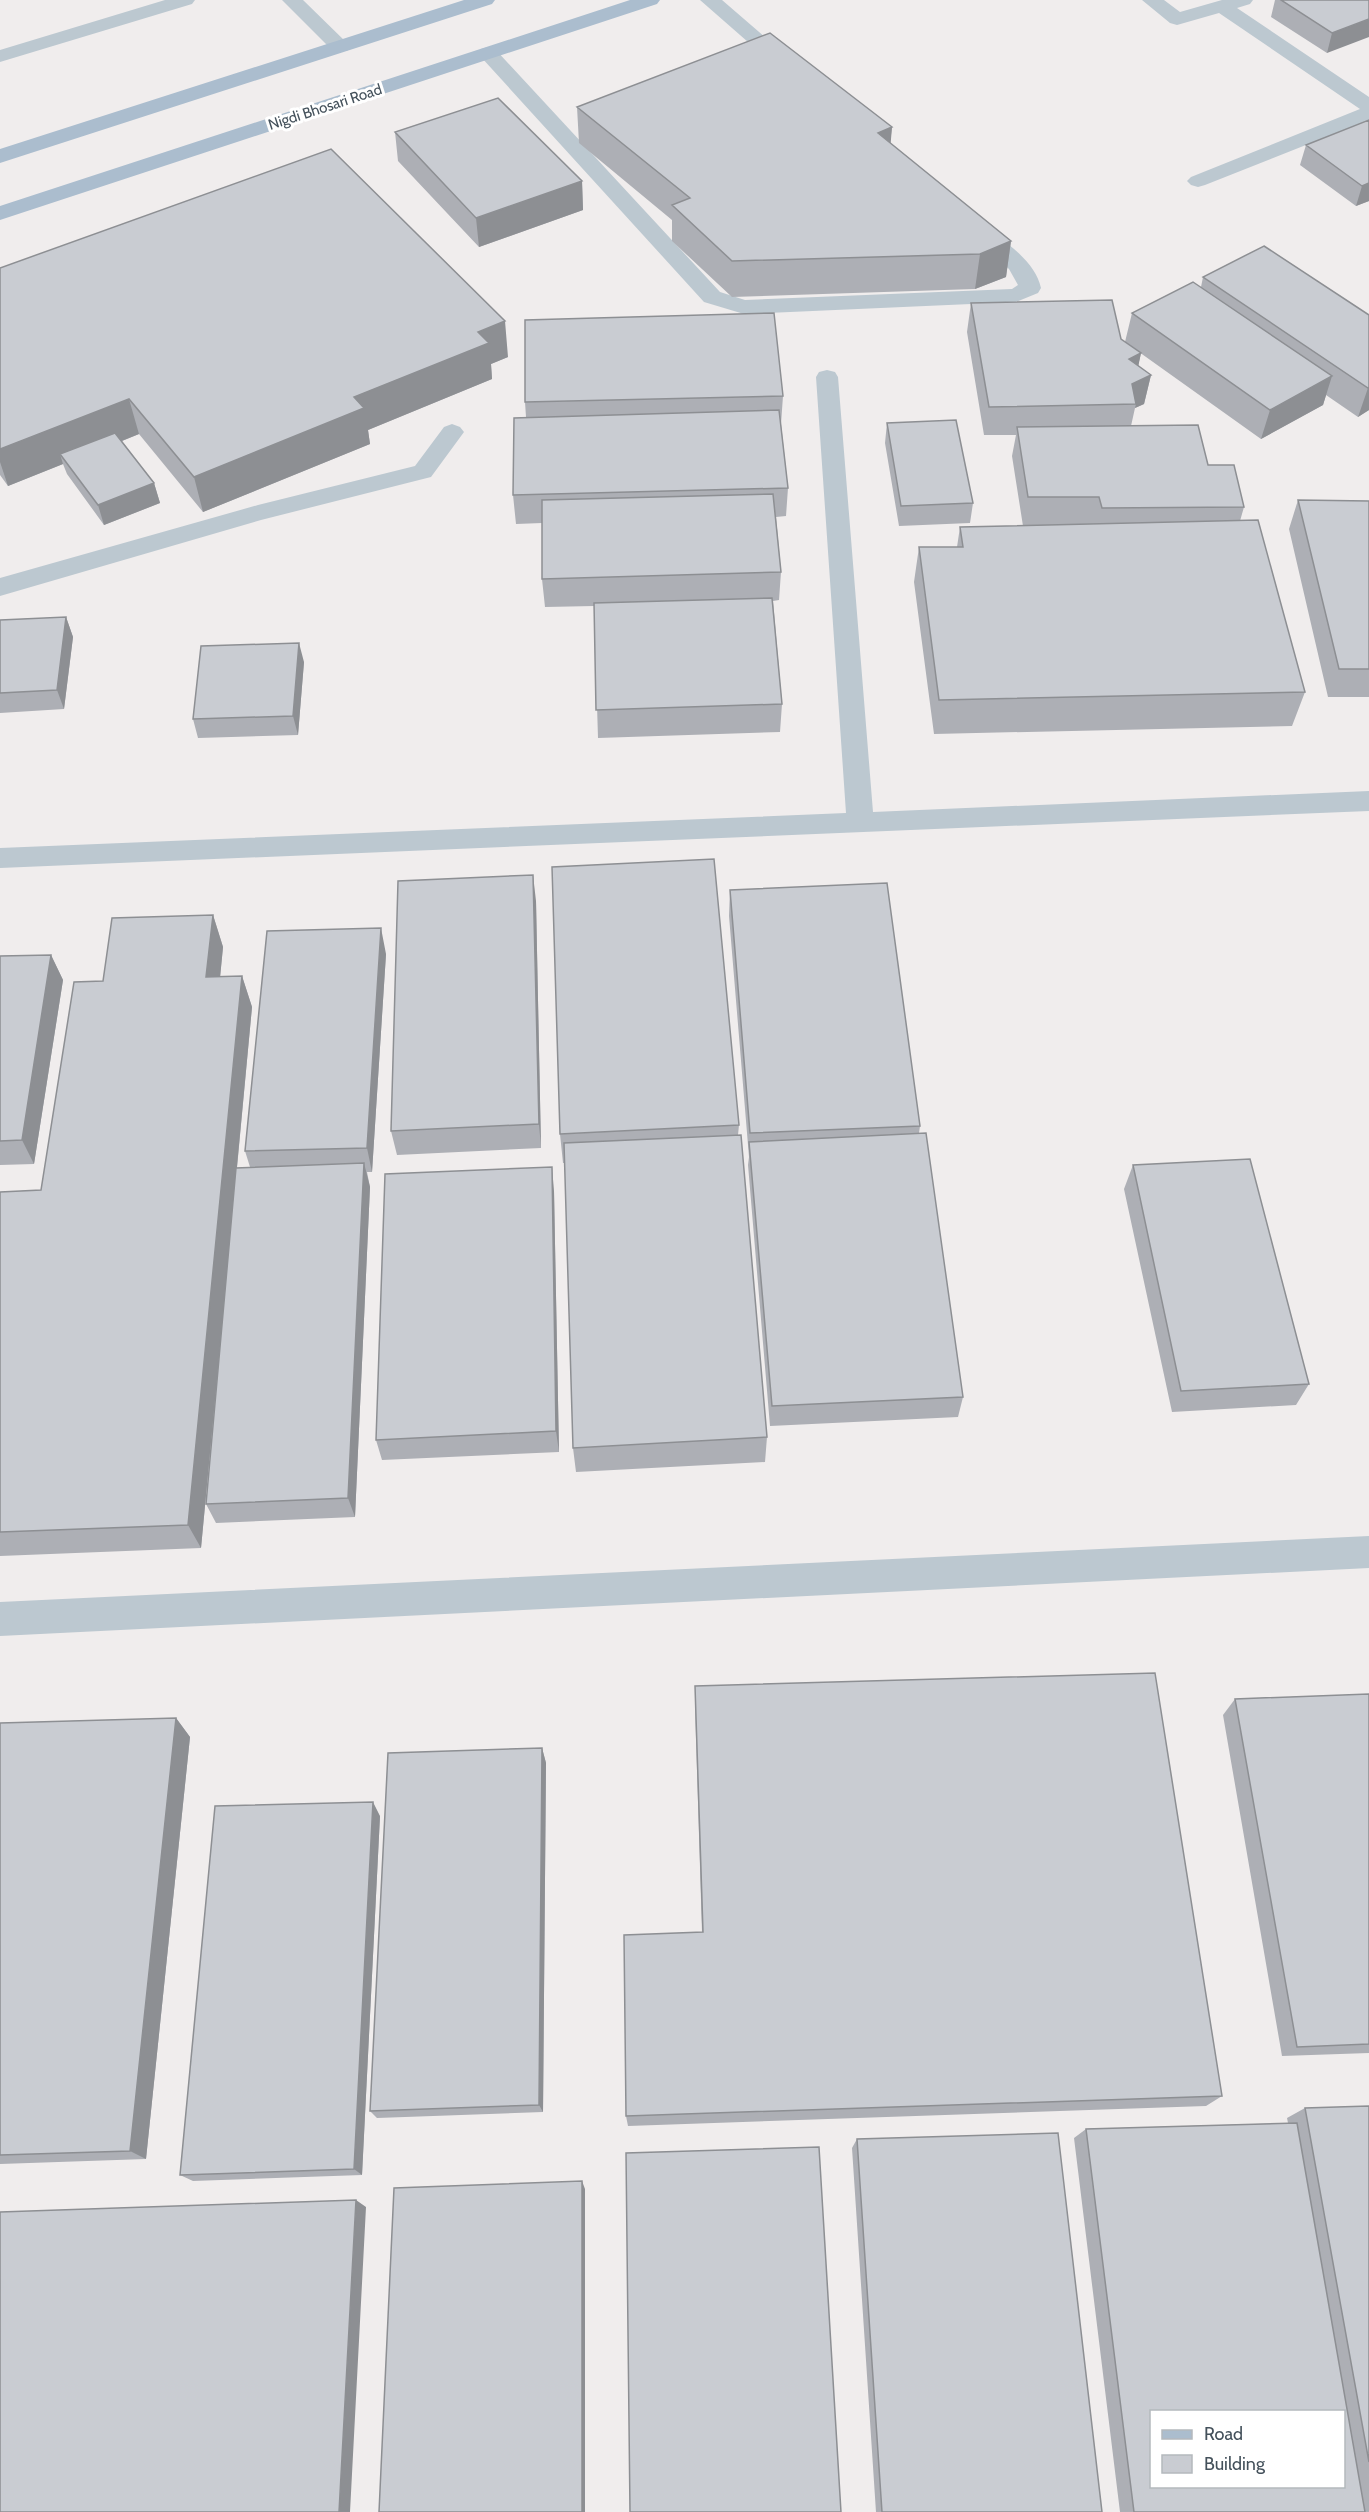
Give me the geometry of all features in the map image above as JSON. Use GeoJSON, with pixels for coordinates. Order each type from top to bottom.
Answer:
{"type":"FeatureCollection","features":[{"type":"Feature","properties":{"kind":"main road"},"geometry":{"type":"LineString","coordinates":[[0,156],[485,0]]}},
{"type":"Feature","properties":{"kind":"main road","name":"Nigdi Bhosari Road"},"geometry":{"type":"LineString","coordinates":[[0,213],[650,0]]}},
{"type":"Feature","properties":{"kind":"lane"},"geometry":{"type":"LineString","coordinates":[[0,56],[185,0]]}},
{"type":"Feature","properties":{"kind":"lane"},"geometry":{"type":"LineString","coordinates":[[292,0],[340,47]]}},
{"type":"Feature","properties":{"kind":"lane"},"geometry":{"type":"LineString","coordinates":[[710,0],[802,80]]}},
{"type":"Feature","properties":{"kind":"lane"},"geometry":{"type":"LineString","coordinates":[[1152,0],[1177,20],[1245,0]]}},
{"type":"Feature","properties":{"kind":"lane"},"geometry":{"type":"LineString","coordinates":[[1224,8],[1369,106]]}},
{"type":"Feature","properties":{"kind":"lane"},"geometry":{"type":"LineString","coordinates":[[488,53],[712,297],[744,307],[1016,295],[1030,288],[1030,281],[1024,272],[962,218]]}},
{"type":"Feature","properties":{"kind":"lane"},"geometry":{"type":"LineString","coordinates":[[1198,181],[1369,113]]}},
{"type":"Feature","properties":{"kind":"lane"},"geometry":{"type":"LineString","coordinates":[[827,377],[861,822]]}},
{"type":"Feature","properties":{"kind":"lane"},"geometry":{"type":"LineString","coordinates":[[0,587],[258,513],[423,472],[452,432]]}},
{"type":"Feature","properties":{"kind":"lane"},"geometry":{"type":"LineString","coordinates":[[0,858],[1369,801]]}},
{"type":"Feature","properties":{"kind":"lane"},"geometry":{"type":"LineString","coordinates":[[0,1619],[1369,1552]]}},
{"type":"Feature","properties":{"kind":"building"},"geometry":{"type":"Polygon","coordinates":[[[1281,0],[1369,0],[1369,19],[1332,33],[1281,0]]]}},
{"type":"Feature","properties":{"kind":"building"},"geometry":{"type":"Polygon","coordinates":[[[770,33],[892,127],[878,133],[1011,241],[980,254],[732,261],[672,205],[690,198],[577,107],[770,33]]]}},
{"type":"Feature","properties":{"kind":"building"},"geometry":{"type":"Polygon","coordinates":[[[498,98],[582,181],[476,218],[395,132],[498,98]]]}},
{"type":"Feature","properties":{"kind":"building"},"geometry":{"type":"Polygon","coordinates":[[[1369,120],[1369,183],[1362,186],[1306,145],[1369,120]]]}},
{"type":"Feature","properties":{"kind":"building"},"geometry":{"type":"Polygon","coordinates":[[[331,149],[505,321],[478,332],[489,343],[354,397],[364,408],[194,477],[129,399],[0,449],[0,268],[331,149]]]}},
{"type":"Feature","properties":{"kind":"building"},"geometry":{"type":"Polygon","coordinates":[[[1264,246],[1369,315],[1368,388],[1203,277],[1264,246]]]}},
{"type":"Feature","properties":{"kind":"building"},"geometry":{"type":"Polygon","coordinates":[[[1193,282],[1332,376],[1270,410],[1132,313],[1193,282]]]}},
{"type":"Feature","properties":{"kind":"building"},"geometry":{"type":"Polygon","coordinates":[[[1112,300],[1121,339],[1141,353],[1129,359],[1151,375],[1132,384],[1136,404],[989,407],[971,303],[1112,300]]]}},
{"type":"Feature","properties":{"kind":"building"},"geometry":{"type":"Polygon","coordinates":[[[774,313],[783,396],[525,402],[525,320],[774,313]]]}},
{"type":"Feature","properties":{"kind":"building"},"geometry":{"type":"Polygon","coordinates":[[[779,410],[788,488],[513,495],[514,418],[779,410]]]}},
{"type":"Feature","properties":{"kind":"building"},"geometry":{"type":"Polygon","coordinates":[[[956,420],[973,503],[901,506],[887,423],[956,420]]]}},
{"type":"Feature","properties":{"kind":"building"},"geometry":{"type":"Polygon","coordinates":[[[1198,425],[1208,465],[1234,465],[1244,507],[1102,508],[1099,497],[1028,497],[1017,427],[1198,425]]]}},
{"type":"Feature","properties":{"kind":"building"},"geometry":{"type":"Polygon","coordinates":[[[115,433],[154,483],[98,505],[60,454],[115,433]]]}},
{"type":"Feature","properties":{"kind":"building"},"geometry":{"type":"Polygon","coordinates":[[[773,494],[781,572],[542,579],[542,500],[773,494]]]}},
{"type":"Feature","properties":{"kind":"building"},"geometry":{"type":"Polygon","coordinates":[[[1298,500],[1369,501],[1369,669],[1339,669],[1298,500]]]}},
{"type":"Feature","properties":{"kind":"building"},"geometry":{"type":"Polygon","coordinates":[[[1258,520],[1305,692],[939,700],[919,547],[963,547],[960,527],[1258,520]]]}},
{"type":"Feature","properties":{"kind":"building"},"geometry":{"type":"Polygon","coordinates":[[[772,598],[782,704],[596,710],[594,603],[772,598]]]}},
{"type":"Feature","properties":{"kind":"building"},"geometry":{"type":"Polygon","coordinates":[[[66,617],[57,690],[0,693],[0,620],[66,617]]]}},
{"type":"Feature","properties":{"kind":"building"},"geometry":{"type":"Polygon","coordinates":[[[299,643],[293,716],[193,719],[201,646],[299,643]]]}},
{"type":"Feature","properties":{"kind":"building"},"geometry":{"type":"Polygon","coordinates":[[[714,859],[739,1125],[560,1134],[552,867],[714,859]]]}},
{"type":"Feature","properties":{"kind":"building"},"geometry":{"type":"Polygon","coordinates":[[[533,875],[539,1124],[391,1131],[398,881],[533,875]]]}},
{"type":"Feature","properties":{"kind":"building"},"geometry":{"type":"Polygon","coordinates":[[[887,883],[920,1126],[750,1133],[730,890],[887,883]]]}},
{"type":"Feature","properties":{"kind":"building"},"geometry":{"type":"Polygon","coordinates":[[[213,915],[206,977],[242,976],[188,1525],[0,1532],[0,1192],[41,1190],[74,982],[103,981],[112,918],[213,915]]]}},
{"type":"Feature","properties":{"kind":"building"},"geometry":{"type":"Polygon","coordinates":[[[381,928],[367,1148],[245,1151],[267,931],[381,928]]]}},
{"type":"Feature","properties":{"kind":"building"},"geometry":{"type":"Polygon","coordinates":[[[51,955],[22,1140],[0,1141],[0,956],[51,955]]]}},
{"type":"Feature","properties":{"kind":"building"},"geometry":{"type":"Polygon","coordinates":[[[926,1133],[963,1397],[772,1406],[749,1142],[926,1133]]]}},
{"type":"Feature","properties":{"kind":"building"},"geometry":{"type":"Polygon","coordinates":[[[741,1135],[767,1437],[573,1448],[564,1143],[741,1135]]]}},
{"type":"Feature","properties":{"kind":"building"},"geometry":{"type":"Polygon","coordinates":[[[1250,1159],[1309,1384],[1181,1391],[1133,1165],[1250,1159]]]}},
{"type":"Feature","properties":{"kind":"building"},"geometry":{"type":"Polygon","coordinates":[[[364,1163],[348,1498],[206,1504],[236,1168],[364,1163]]]}},
{"type":"Feature","properties":{"kind":"building"},"geometry":{"type":"Polygon","coordinates":[[[552,1167],[556,1431],[376,1440],[385,1174],[552,1167]]]}},
{"type":"Feature","properties":{"kind":"building"},"geometry":{"type":"Polygon","coordinates":[[[1155,1673],[1222,2096],[626,2116],[624,1935],[703,1932],[695,1686],[1155,1673]]]}},
{"type":"Feature","properties":{"kind":"building"},"geometry":{"type":"Polygon","coordinates":[[[1369,1694],[1369,2044],[1297,2047],[1235,1699],[1369,1694]]]}},
{"type":"Feature","properties":{"kind":"building"},"geometry":{"type":"Polygon","coordinates":[[[176,1718],[130,2151],[0,2155],[0,1723],[176,1718]]]}},
{"type":"Feature","properties":{"kind":"building"},"geometry":{"type":"Polygon","coordinates":[[[542,1748],[539,2105],[370,2111],[388,1753],[542,1748]]]}},
{"type":"Feature","properties":{"kind":"building"},"geometry":{"type":"Polygon","coordinates":[[[373,1802],[354,2169],[180,2175],[215,1806],[373,1802]]]}},
{"type":"Feature","properties":{"kind":"building"},"geometry":{"type":"Polygon","coordinates":[[[1369,2106],[1369,2462],[1305,2108],[1369,2106]]]}},
{"type":"Feature","properties":{"kind":"building"},"geometry":{"type":"Polygon","coordinates":[[[1297,2123],[1365,2512],[1134,2512],[1086,2129],[1297,2123]]]}},
{"type":"Feature","properties":{"kind":"building"},"geometry":{"type":"Polygon","coordinates":[[[1058,2133],[1102,2512],[882,2512],[857,2139],[1058,2133]]]}},
{"type":"Feature","properties":{"kind":"building"},"geometry":{"type":"Polygon","coordinates":[[[819,2147],[841,2512],[630,2512],[626,2153],[819,2147]]]}},
{"type":"Feature","properties":{"kind":"building"},"geometry":{"type":"Polygon","coordinates":[[[582,2181],[582,2512],[379,2512],[394,2188],[582,2181]]]}},
{"type":"Feature","properties":{"kind":"building"},"geometry":{"type":"Polygon","coordinates":[[[356,2200],[339,2512],[0,2512],[0,2212],[356,2200]]]}}]}
